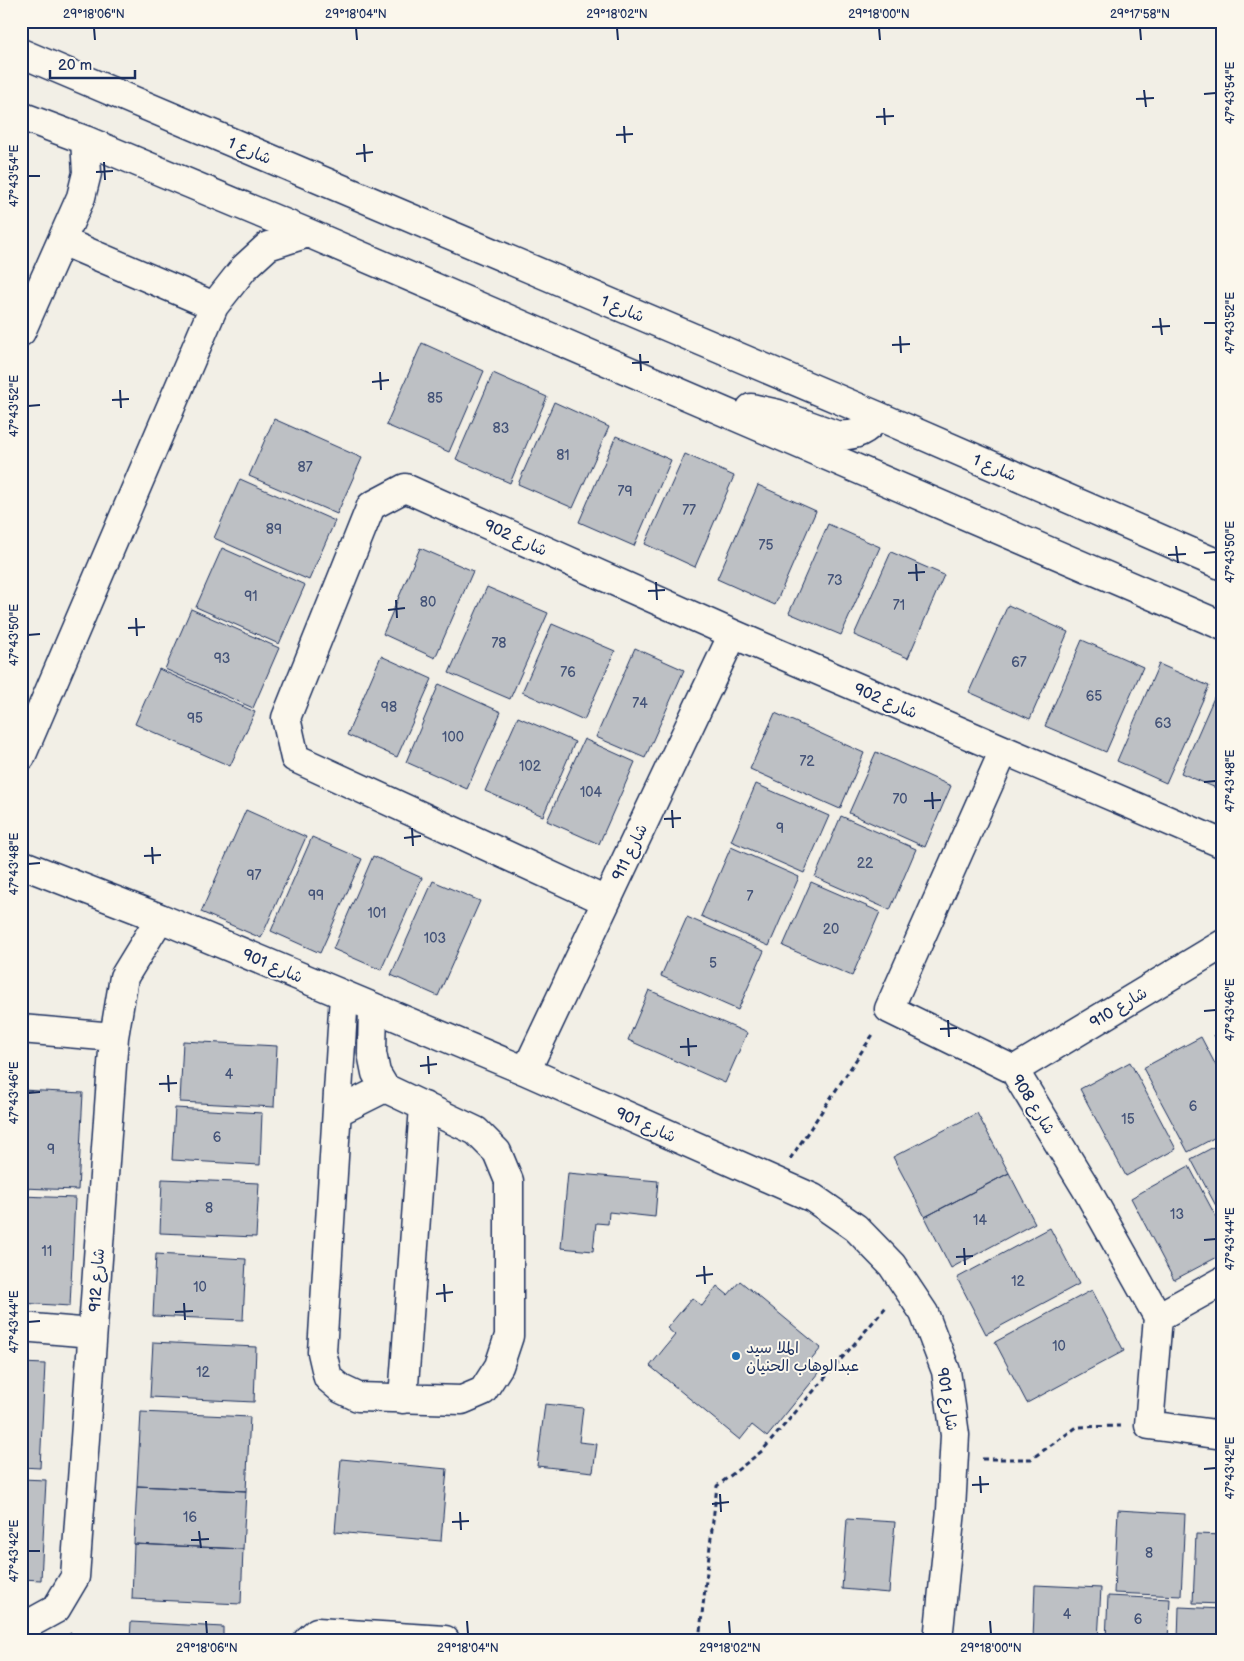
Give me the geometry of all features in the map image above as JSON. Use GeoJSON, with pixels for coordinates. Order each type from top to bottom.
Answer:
{"type":"FeatureCollection","features":[{"type":"Feature","properties":{"kind":"street","name":"شارع 1"},"geometry":{"type":"LineString","coordinates":[[21,53],[878,416],[1223,566]]}},
{"type":"Feature","properties":{"kind":"street"},"geometry":{"type":"LineString","coordinates":[[21,116],[85,140],[308,234],[1223,626]]}},
{"type":"Feature","properties":{"kind":"street"},"geometry":{"type":"LineString","coordinates":[[21,332],[81,197],[87,173],[85,140]]}},
{"type":"Feature","properties":{"kind":"street"},"geometry":{"type":"LineString","coordinates":[[24,744],[214,306],[244,268],[268,246],[308,234]]}},
{"type":"Feature","properties":{"kind":"street"},"geometry":{"type":"LineString","coordinates":[[62,241],[214,306]]}},
{"type":"Feature","properties":{"kind":"street"},"geometry":{"type":"LineString","coordinates":[[710,405],[755,409],[778,414],[836,435],[845,436],[862,432],[871,426],[878,416]]}},
{"type":"Feature","properties":{"kind":"street","name":"شارع 902"},"geometry":{"type":"LineString","coordinates":[[606,901],[295,758],[286,718],[371,506],[406,488],[733,634],[1223,844]]}},
{"type":"Feature","properties":{"kind":"street","name":"شارع 911"},"geometry":{"type":"LineString","coordinates":[[526,1071],[733,634]]}},
{"type":"Feature","properties":{"kind":"street"},"geometry":{"type":"LineString","coordinates":[[890,1010],[1004,750]]}},
{"type":"Feature","properties":{"kind":"street","name":"شارع 901"},"geometry":{"type":"LineString","coordinates":[[21,864],[160,918],[526,1071],[813,1198],[856,1228],[892,1266],[924,1313],[946,1371],[954,1435],[951,1510],[938,1640]]}},
{"type":"Feature","properties":{"kind":"street","name":"شارع 912"},"geometry":{"type":"LineString","coordinates":[[21,1626],[25,1626],[56,1609],[75,1577],[114,1037],[124,977],[160,918]]}},
{"type":"Feature","properties":{"kind":"street","name":"شارع 910"},"geometry":{"type":"LineString","coordinates":[[1014,1070],[1223,944]]}},
{"type":"Feature","properties":{"kind":"street"},"geometry":{"type":"LineString","coordinates":[[344,995],[322,1352],[328,1378],[340,1389],[358,1397],[462,1400],[483,1391],[499,1366],[509,1336],[509,1181],[497,1152],[476,1131],[385,1088],[376,1074],[372,1053],[373,1007]]}},
{"type":"Feature","properties":{"kind":"street","name":"شارع 908"},"geometry":{"type":"LineString","coordinates":[[890,1010],[1014,1070],[1087,1190],[1158,1317]]}},
{"type":"Feature","properties":{"kind":"street"},"geometry":{"type":"LineString","coordinates":[[21,1029],[114,1037]]}},
{"type":"Feature","properties":{"kind":"street"},"geometry":{"type":"LineString","coordinates":[[337,1112],[385,1088]]}},
{"type":"Feature","properties":{"kind":"street"},"geometry":{"type":"LineString","coordinates":[[403,1399],[424,1106]]}},
{"type":"Feature","properties":{"kind":"street"},"geometry":{"type":"LineString","coordinates":[[1223,1281],[1158,1317],[1149,1425],[1223,1435]]}},
{"type":"Feature","properties":{"kind":"street"},"geometry":{"type":"LineString","coordinates":[[21,1327],[92,1332]]}},
{"type":"Feature","properties":{"kind":"street"},"geometry":{"type":"LineString","coordinates":[[308,1640],[317,1632],[446,1640]]}},
{"type":"Feature","properties":{"kind":"path"},"geometry":{"type":"LineString","coordinates":[[775,1181],[890,1010]]}},
{"type":"Feature","properties":{"kind":"path"},"geometry":{"type":"LineString","coordinates":[[699,1640],[717,1486],[762,1451],[905,1284]]}},
{"type":"Feature","properties":{"kind":"path"},"geometry":{"type":"LineString","coordinates":[[953,1459],[1031,1459],[1077,1427],[1149,1425]]}},
{"type":"Feature","properties":{"kind":"building"},"geometry":{"type":"Polygon","coordinates":[[[422,343],[484,371],[449,452],[386,425],[422,343]]]}},
{"type":"Feature","properties":{"kind":"building"},"geometry":{"type":"Polygon","coordinates":[[[493,373],[547,397],[510,483],[456,459],[493,373]]]}},
{"type":"Feature","properties":{"kind":"building"},"geometry":{"type":"Polygon","coordinates":[[[554,402],[609,427],[573,508],[518,484],[554,402]]]}},
{"type":"Feature","properties":{"kind":"building"},"geometry":{"type":"Polygon","coordinates":[[[274,419],[362,458],[337,514],[249,476],[274,419]]]}},
{"type":"Feature","properties":{"kind":"building"},"geometry":{"type":"Polygon","coordinates":[[[616,436],[671,460],[634,546],[579,522],[616,436]]]}},
{"type":"Feature","properties":{"kind":"building"},"geometry":{"type":"Polygon","coordinates":[[[685,454],[734,476],[695,567],[645,544],[685,454]]]}},
{"type":"Feature","properties":{"kind":"building"},"geometry":{"type":"Polygon","coordinates":[[[240,479],[335,521],[309,580],[214,538],[240,479]]]}},
{"type":"Feature","properties":{"kind":"building"},"geometry":{"type":"Polygon","coordinates":[[[758,485],[816,511],[775,605],[717,579],[758,485]]]}},
{"type":"Feature","properties":{"kind":"building"},"geometry":{"type":"Polygon","coordinates":[[[828,524],[880,547],[841,635],[789,613],[828,524]]]}},
{"type":"Feature","properties":{"kind":"building"},"geometry":{"type":"Polygon","coordinates":[[[222,548],[305,585],[279,644],[196,607],[222,548]]]}},
{"type":"Feature","properties":{"kind":"building"},"geometry":{"type":"Polygon","coordinates":[[[420,548],[473,571],[435,658],[383,634],[420,548]]]}},
{"type":"Feature","properties":{"kind":"building"},"geometry":{"type":"Polygon","coordinates":[[[891,552],[944,575],[908,658],[854,635],[891,552]]]}},
{"type":"Feature","properties":{"kind":"building"},"geometry":{"type":"Polygon","coordinates":[[[487,587],[548,613],[510,699],[449,673],[487,587]]]}},
{"type":"Feature","properties":{"kind":"building"},"geometry":{"type":"Polygon","coordinates":[[[1008,605],[1068,632],[1030,719],[969,692],[1008,605]]]}},
{"type":"Feature","properties":{"kind":"building"},"geometry":{"type":"Polygon","coordinates":[[[191,609],[279,648],[253,708],[165,669],[191,609]]]}},
{"type":"Feature","properties":{"kind":"building"},"geometry":{"type":"Polygon","coordinates":[[[552,624],[615,651],[584,720],[522,692],[552,624]]]}},
{"type":"Feature","properties":{"kind":"building"},"geometry":{"type":"Polygon","coordinates":[[[1082,640],[1143,667],[1106,752],[1045,726],[1082,640]]]}},
{"type":"Feature","properties":{"kind":"building"},"geometry":{"type":"Polygon","coordinates":[[[635,648],[684,670],[645,758],[596,737],[635,648]]]}},
{"type":"Feature","properties":{"kind":"building"},"geometry":{"type":"Polygon","coordinates":[[[381,656],[432,679],[397,757],[347,735],[381,656]]]}},
{"type":"Feature","properties":{"kind":"building"},"geometry":{"type":"Polygon","coordinates":[[[1159,664],[1209,686],[1166,783],[1117,761],[1159,664]]]}},
{"type":"Feature","properties":{"kind":"building"},"geometry":{"type":"Polygon","coordinates":[[[159,669],[255,712],[230,766],[135,724],[159,669]]]}},
{"type":"Feature","properties":{"kind":"building"},"geometry":{"type":"Polygon","coordinates":[[[439,684],[501,712],[467,789],[406,762],[439,684]]]}},
{"type":"Feature","properties":{"kind":"building"},"geometry":{"type":"Polygon","coordinates":[[[1216,693],[1223,696],[1223,791],[1181,773],[1216,693]]]}},
{"type":"Feature","properties":{"kind":"building"},"geometry":{"type":"Polygon","coordinates":[[[775,713],[864,753],[840,809],[750,769],[775,713]]]}},
{"type":"Feature","properties":{"kind":"building"},"geometry":{"type":"Polygon","coordinates":[[[518,717],[575,742],[543,816],[485,791],[518,717]]]}},
{"type":"Feature","properties":{"kind":"building"},"geometry":{"type":"Polygon","coordinates":[[[584,739],[635,762],[599,844],[547,821],[584,739]]]}},
{"type":"Feature","properties":{"kind":"building"},"geometry":{"type":"Polygon","coordinates":[[[876,752],[951,786],[925,847],[849,813],[876,752]]]}},
{"type":"Feature","properties":{"kind":"building"},"geometry":{"type":"Polygon","coordinates":[[[756,784],[829,816],[804,873],[731,841],[756,784]]]}},
{"type":"Feature","properties":{"kind":"building"},"geometry":{"type":"Polygon","coordinates":[[[246,810],[306,837],[261,938],[201,912],[246,810]]]}},
{"type":"Feature","properties":{"kind":"building"},"geometry":{"type":"Polygon","coordinates":[[[841,816],[916,849],[890,910],[815,877],[841,816]]]}},
{"type":"Feature","properties":{"kind":"building"},"geometry":{"type":"Polygon","coordinates":[[[312,837],[362,859],[320,953],[271,931],[312,837]]]}},
{"type":"Feature","properties":{"kind":"building"},"geometry":{"type":"Polygon","coordinates":[[[731,847],[799,877],[769,946],[701,916],[731,847]]]}},
{"type":"Feature","properties":{"kind":"building"},"geometry":{"type":"Polygon","coordinates":[[[373,856],[422,878],[381,970],[333,949],[373,856]]]}},
{"type":"Feature","properties":{"kind":"building"},"geometry":{"type":"Polygon","coordinates":[[[433,881],[480,901],[438,996],[391,975],[433,881]]]}},
{"type":"Feature","properties":{"kind":"building"},"geometry":{"type":"Polygon","coordinates":[[[811,882],[880,912],[852,976],[783,946],[811,882]]]}},
{"type":"Feature","properties":{"kind":"building"},"geometry":{"type":"Polygon","coordinates":[[[687,917],[764,951],[738,1010],[661,976],[687,917]]]}},
{"type":"Feature","properties":{"kind":"building"},"geometry":{"type":"Polygon","coordinates":[[[649,990],[747,1033],[725,1083],[628,1040],[649,990]]]}},
{"type":"Feature","properties":{"kind":"building"},"geometry":{"type":"Polygon","coordinates":[[[1223,1030],[1223,1051],[1214,1035],[1223,1030]]]}},
{"type":"Feature","properties":{"kind":"building"},"geometry":{"type":"Polygon","coordinates":[[[1201,1037],[1223,1079],[1223,1133],[1188,1152],[1143,1068],[1201,1037]]]}},
{"type":"Feature","properties":{"kind":"building"},"geometry":{"type":"Polygon","coordinates":[[[183,1041],[277,1046],[274,1107],[180,1102],[183,1041]]]}},
{"type":"Feature","properties":{"kind":"building"},"geometry":{"type":"Polygon","coordinates":[[[1130,1062],[1176,1149],[1126,1176],[1080,1089],[1130,1062]]]}},
{"type":"Feature","properties":{"kind":"building"},"geometry":{"type":"Polygon","coordinates":[[[22,1090],[83,1093],[78,1190],[21,1188],[22,1090]]]}},
{"type":"Feature","properties":{"kind":"building"},"geometry":{"type":"Polygon","coordinates":[[[175,1108],[262,1113],[260,1165],[172,1160],[175,1108]]]}},
{"type":"Feature","properties":{"kind":"building"},"geometry":{"type":"Polygon","coordinates":[[[977,1113],[1009,1173],[925,1217],[893,1157],[977,1113]]]}},
{"type":"Feature","properties":{"kind":"building"},"geometry":{"type":"Polygon","coordinates":[[[1223,1142],[1223,1219],[1191,1159],[1223,1142]]]}},
{"type":"Feature","properties":{"kind":"building"},"geometry":{"type":"Polygon","coordinates":[[[1189,1166],[1223,1230],[1223,1254],[1174,1280],[1131,1198],[1189,1166]]]}},
{"type":"Feature","properties":{"kind":"building"},"geometry":{"type":"Polygon","coordinates":[[[568,1173],[658,1181],[655,1217],[609,1212],[608,1224],[596,1223],[593,1251],[561,1248],[568,1173]]]}},
{"type":"Feature","properties":{"kind":"building"},"geometry":{"type":"Polygon","coordinates":[[[1009,1173],[1035,1223],[951,1268],[925,1217],[1009,1173]]]}},
{"type":"Feature","properties":{"kind":"building"},"geometry":{"type":"Polygon","coordinates":[[[162,1179],[259,1183],[256,1237],[160,1233],[162,1179]]]}},
{"type":"Feature","properties":{"kind":"building"},"geometry":{"type":"Polygon","coordinates":[[[21,1196],[75,1198],[70,1306],[21,1303],[21,1196]]]}},
{"type":"Feature","properties":{"kind":"building"},"geometry":{"type":"Polygon","coordinates":[[[1050,1228],[1079,1284],[986,1334],[957,1278],[1050,1228]]]}},
{"type":"Feature","properties":{"kind":"building"},"geometry":{"type":"Polygon","coordinates":[[[156,1254],[246,1259],[243,1320],[153,1316],[156,1254]]]}},
{"type":"Feature","properties":{"kind":"building","name":"الملا سيد عبدالوهاب الحنيان"},"geometry":{"type":"Polygon","coordinates":[[[740,1281],[821,1348],[808,1364],[819,1373],[767,1437],[752,1425],[740,1440],[650,1366],[675,1335],[667,1328],[692,1298],[702,1306],[717,1286],[728,1295],[740,1281]]]}},
{"type":"Feature","properties":{"kind":"building"},"geometry":{"type":"Polygon","coordinates":[[[1092,1290],[1124,1351],[1027,1403],[995,1342],[1092,1290]]]}},
{"type":"Feature","properties":{"kind":"building"},"geometry":{"type":"Polygon","coordinates":[[[153,1342],[256,1347],[254,1402],[150,1397],[153,1342]]]}},
{"type":"Feature","properties":{"kind":"building"},"geometry":{"type":"Polygon","coordinates":[[[21,1363],[45,1364],[40,1468],[21,1467],[21,1363]]]}},
{"type":"Feature","properties":{"kind":"building"},"geometry":{"type":"Polygon","coordinates":[[[545,1404],[583,1408],[579,1442],[597,1444],[593,1472],[537,1466],[545,1404]]]}},
{"type":"Feature","properties":{"kind":"building"},"geometry":{"type":"Polygon","coordinates":[[[141,1412],[250,1417],[246,1491],[137,1486],[141,1412]]]}},
{"type":"Feature","properties":{"kind":"building"},"geometry":{"type":"Polygon","coordinates":[[[341,1459],[447,1469],[441,1541],[335,1532],[341,1459]]]}},
{"type":"Feature","properties":{"kind":"building"},"geometry":{"type":"Polygon","coordinates":[[[21,1479],[46,1480],[41,1580],[21,1579],[21,1479]]]}},
{"type":"Feature","properties":{"kind":"building"},"geometry":{"type":"Polygon","coordinates":[[[137,1486],[246,1491],[243,1549],[134,1544],[137,1486]]]}},
{"type":"Feature","properties":{"kind":"building"},"geometry":{"type":"Polygon","coordinates":[[[1118,1510],[1185,1514],[1181,1596],[1114,1593],[1118,1510]]]}},
{"type":"Feature","properties":{"kind":"building"},"geometry":{"type":"Polygon","coordinates":[[[847,1519],[895,1522],[889,1593],[842,1589],[847,1519]]]}},
{"type":"Feature","properties":{"kind":"building"},"geometry":{"type":"Polygon","coordinates":[[[1196,1534],[1223,1535],[1223,1604],[1193,1603],[1196,1534]]]}},
{"type":"Feature","properties":{"kind":"building"},"geometry":{"type":"Polygon","coordinates":[[[134,1544],[243,1549],[241,1604],[132,1599],[134,1544]]]}},
{"type":"Feature","properties":{"kind":"building"},"geometry":{"type":"Polygon","coordinates":[[[1035,1585],[1101,1588],[1098,1640],[1033,1640],[1035,1585]]]}},
{"type":"Feature","properties":{"kind":"building"},"geometry":{"type":"Polygon","coordinates":[[[1108,1596],[1170,1599],[1168,1640],[1106,1640],[1108,1596]]]}},
{"type":"Feature","properties":{"kind":"building"},"geometry":{"type":"Polygon","coordinates":[[[1179,1607],[1223,1609],[1223,1640],[1178,1640],[1179,1607]]]}},
{"type":"Feature","properties":{"kind":"building"},"geometry":{"type":"Polygon","coordinates":[[[131,1622],[223,1627],[223,1640],[130,1640],[131,1622]]]}},
{"type":"Feature","properties":{"kind":"building"},"geometry":{"type":"Polygon","coordinates":[[[802,1637],[862,1640],[801,1640],[802,1637]]]}},
{"type":"Feature","properties":{"kind":"place","name":"الملا سيد عبدالوهاب الحنيان"},"geometry":{"type":"Point","coordinates":[736,1356]}}]}
